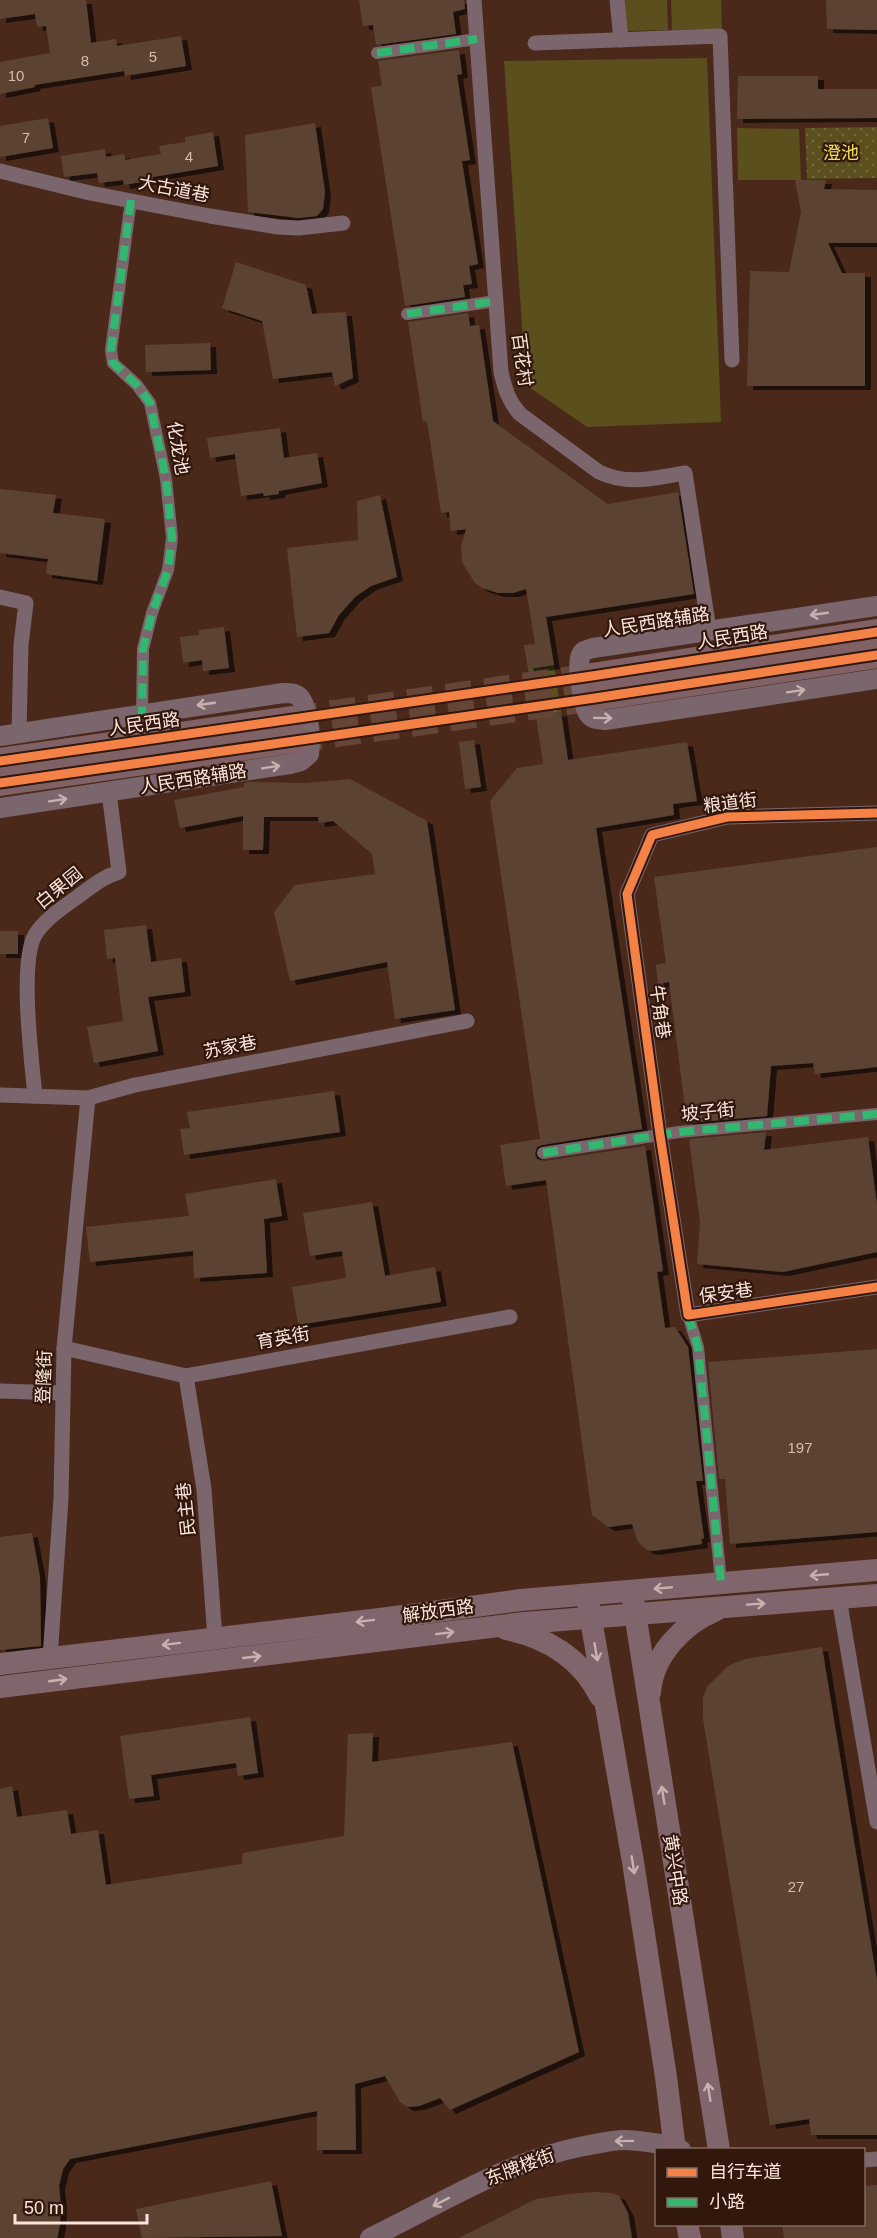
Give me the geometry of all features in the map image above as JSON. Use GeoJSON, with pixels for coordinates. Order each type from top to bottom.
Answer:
{"type":"FeatureCollection","features":[{"type":"Feature","properties":{"kind":"main road","name":"人民西路"},"geometry":{"type":"LineString","coordinates":[[877,632],[593,687],[877,655]]}},
{"type":"Feature","properties":{"kind":"main road","name":"人民西路"},"geometry":{"type":"LineString","coordinates":[[0,761],[294,730],[0,783]]}},
{"type":"Feature","properties":{"kind":"main road","name":"解放西路"},"geometry":{"type":"LineString","coordinates":[[0,1687],[487,1627],[588,1606],[631,1591],[877,1570]]}},
{"type":"Feature","properties":{"kind":"main road","name":"黄兴中路"},"geometry":{"type":"LineString","coordinates":[[631,1591],[719,2148]]}},
{"type":"Feature","properties":{"kind":"main road","name":"解放西路"},"geometry":{"type":"LineString","coordinates":[[0,1664],[521,1600],[634,1613],[877,1595]]}},
{"type":"Feature","properties":{"kind":"main road"},"geometry":{"type":"LineString","coordinates":[[649,1706],[654,1672],[673,1641],[687,1627],[704,1616],[729,1605]]}},
{"type":"Feature","properties":{"kind":"main road"},"geometry":{"type":"LineString","coordinates":[[588,1606],[635,1874],[677,2148]]}},
{"type":"Feature","properties":{"kind":"main road"},"geometry":{"type":"LineString","coordinates":[[487,1627],[523,1633],[560,1650],[589,1678],[606,1710]]}},
{"type":"Feature","properties":{"kind":"street","name":"百花村"},"geometry":{"type":"LineString","coordinates":[[474,0],[501,372],[505,389],[510,402],[520,414],[600,472],[612,478],[634,481],[685,473],[709,630]]}},
{"type":"Feature","properties":{"kind":"street"},"geometry":{"type":"LineString","coordinates":[[617,0],[621,36]]}},
{"type":"Feature","properties":{"kind":"street"},"geometry":{"type":"LineString","coordinates":[[535,43],[621,36],[720,36],[732,360]]}},
{"type":"Feature","properties":{"kind":"street"},"geometry":{"type":"LineString","coordinates":[[377,53],[477,39]]}},
{"type":"Feature","properties":{"kind":"street","name":"大古道巷"},"geometry":{"type":"LineString","coordinates":[[0,171],[50,184],[210,216],[289,228],[343,223]]}},
{"type":"Feature","properties":{"kind":"street","name":"化龙池"},"geometry":{"type":"LineString","coordinates":[[131,200],[111,350],[113,363],[137,385],[150,403],[166,479],[172,538],[168,570],[152,613],[143,649],[142,714]]}},
{"type":"Feature","properties":{"kind":"street"},"geometry":{"type":"LineString","coordinates":[[407,314],[496,301]]}},
{"type":"Feature","properties":{"kind":"street"},"geometry":{"type":"LineString","coordinates":[[0,597],[26,603],[20,665],[9,734]]}},
{"type":"Feature","properties":{"kind":"street","name":"人民西路辅路"},"geometry":{"type":"LineString","coordinates":[[877,606],[584,650],[579,657],[588,714],[594,719],[605,720],[877,679]]}},
{"type":"Feature","properties":{"kind":"street","name":"人民西路辅路"},"geometry":{"type":"LineString","coordinates":[[0,808],[290,764],[301,761],[309,754],[310,744],[304,707],[301,699],[294,693],[9,734]]}},
{"type":"Feature","properties":{"kind":"street","name":"白果园"},"geometry":{"type":"LineString","coordinates":[[35,1096],[28,1019],[28,962],[35,936],[57,912],[105,876],[119,872],[109,792]]}},
{"type":"Feature","properties":{"kind":"street","name":"粮道街"},"geometry":{"type":"LineString","coordinates":[[627,894],[652,834],[727,817],[877,813]]}},
{"type":"Feature","properties":{"kind":"street","name":"牛角巷"},"geometry":{"type":"LineString","coordinates":[[627,894],[660,1135]]}},
{"type":"Feature","properties":{"kind":"street","name":"苏家巷"},"geometry":{"type":"LineString","coordinates":[[0,1095],[88,1098],[135,1085],[467,1021]]}},
{"type":"Feature","properties":{"kind":"street","name":"登隆街"},"geometry":{"type":"LineString","coordinates":[[50,1658],[61,1499],[64,1348],[88,1098]]}},
{"type":"Feature","properties":{"kind":"street","name":"坡子街"},"geometry":{"type":"LineString","coordinates":[[543,1153],[660,1135],[877,1114]]}},
{"type":"Feature","properties":{"kind":"street","name":"保安巷"},"geometry":{"type":"LineString","coordinates":[[660,1135],[688,1315],[877,1287]]}},
{"type":"Feature","properties":{"kind":"street"},"geometry":{"type":"LineString","coordinates":[[688,1315],[698,1347],[721,1582]]}},
{"type":"Feature","properties":{"kind":"street","name":"育英街"},"geometry":{"type":"LineString","coordinates":[[64,1348],[186,1376],[510,1317]]}},
{"type":"Feature","properties":{"kind":"street","name":"民主巷"},"geometry":{"type":"LineString","coordinates":[[186,1376],[204,1489],[214,1638]]}},
{"type":"Feature","properties":{"kind":"street"},"geometry":{"type":"LineString","coordinates":[[0,1391],[63,1393]]}},
{"type":"Feature","properties":{"kind":"street"},"geometry":{"type":"LineString","coordinates":[[839,1598],[877,1822]]}},
{"type":"Feature","properties":{"kind":"street","name":"东牌楼街"},"geometry":{"type":"LineString","coordinates":[[377,2237],[484,2180],[544,2156],[625,2140],[677,2148]]}},
{"type":"Feature","properties":{"kind":"green space"},"geometry":{"type":"Polygon","coordinates":[[[619,0],[667,0],[668,30],[621,31],[619,0]]]}},
{"type":"Feature","properties":{"kind":"green space"},"geometry":{"type":"Polygon","coordinates":[[[671,0],[721,0],[722,29],[672,30],[671,0]]]}},
{"type":"Feature","properties":{"kind":"green space"},"geometry":{"type":"Polygon","coordinates":[[[707,58],[721,422],[587,427],[526,385],[504,61],[707,58]]]}},
{"type":"Feature","properties":{"kind":"green space","name":"澄池"},"geometry":{"type":"Polygon","coordinates":[[[877,127],[877,178],[807,179],[805,128],[877,127]]]}},
{"type":"Feature","properties":{"kind":"green space"},"geometry":{"type":"Polygon","coordinates":[[[737,128],[799,129],[801,180],[738,180],[737,128]]]}},
{"type":"Feature","properties":{"kind":"green space"},"geometry":{"type":"Polygon","coordinates":[[[554,665],[561,712],[536,716],[528,669],[554,665]]]}},
{"type":"Feature","properties":{"kind":"building"},"geometry":{"type":"Polygon","coordinates":[[[0,0],[86,0],[91,43],[116,39],[117,46],[181,36],[186,66],[125,76],[124,71],[34,85],[35,87],[0,94],[0,62],[50,53],[46,26],[37,27],[35,14],[0,19],[0,0]]]}},
{"type":"Feature","properties":{"kind":"building"},"geometry":{"type":"Polygon","coordinates":[[[359,0],[464,0],[465,9],[453,12],[456,34],[376,45],[373,25],[363,26],[359,0]]]}},
{"type":"Feature","properties":{"kind":"building"},"geometry":{"type":"Polygon","coordinates":[[[826,0],[877,0],[877,30],[827,29],[826,0]]]}},
{"type":"Feature","properties":{"kind":"building"},"geometry":{"type":"Polygon","coordinates":[[[459,50],[462,74],[457,75],[470,160],[462,161],[478,264],[469,266],[472,284],[463,285],[465,297],[405,306],[371,87],[382,86],[378,61],[459,50]]]}},
{"type":"Feature","properties":{"kind":"building"},"geometry":{"type":"Polygon","coordinates":[[[738,76],[818,76],[818,89],[877,89],[877,118],[737,119],[738,76]]]}},
{"type":"Feature","properties":{"kind":"building"},"geometry":{"type":"Polygon","coordinates":[[[48,118],[53,148],[0,157],[0,126],[48,118]]]}},
{"type":"Feature","properties":{"kind":"building"},"geometry":{"type":"Polygon","coordinates":[[[315,123],[325,192],[323,209],[317,216],[299,218],[248,212],[245,135],[315,123]]]}},
{"type":"Feature","properties":{"kind":"building"},"geometry":{"type":"Polygon","coordinates":[[[213,132],[218,166],[153,177],[153,180],[124,185],[123,180],[99,183],[97,173],[64,177],[61,156],[105,149],[106,157],[124,154],[125,160],[161,154],[159,146],[185,142],[185,137],[213,132]]]}},
{"type":"Feature","properties":{"kind":"building"},"geometry":{"type":"Polygon","coordinates":[[[795,180],[826,180],[824,189],[877,190],[877,243],[828,243],[842,273],[865,273],[865,386],[747,386],[750,271],[789,272],[801,212],[795,180]]]}},
{"type":"Feature","properties":{"kind":"building"},"geometry":{"type":"Polygon","coordinates":[[[236,262],[306,285],[312,314],[346,312],[353,378],[335,386],[332,372],[273,379],[262,321],[222,308],[236,262]]]}},
{"type":"Feature","properties":{"kind":"building"},"geometry":{"type":"Polygon","coordinates":[[[468,313],[470,326],[479,325],[493,421],[608,504],[678,492],[694,594],[546,617],[554,665],[528,669],[524,645],[535,644],[526,589],[513,593],[498,593],[475,583],[462,562],[461,547],[466,529],[451,531],[449,512],[441,513],[427,421],[423,422],[408,322],[468,313]]]}},
{"type":"Feature","properties":{"kind":"building"},"geometry":{"type":"Polygon","coordinates":[[[210,343],[211,370],[146,372],[145,345],[210,343]]]}},
{"type":"Feature","properties":{"kind":"building"},"geometry":{"type":"Polygon","coordinates":[[[280,428],[284,458],[317,453],[322,483],[279,491],[279,494],[264,496],[263,493],[241,496],[235,454],[210,458],[207,438],[280,428]]]}},
{"type":"Feature","properties":{"kind":"building"},"geometry":{"type":"Polygon","coordinates":[[[0,489],[56,495],[53,513],[105,519],[97,581],[46,574],[48,559],[0,553],[0,489]]]}},
{"type":"Feature","properties":{"kind":"building"},"geometry":{"type":"Polygon","coordinates":[[[380,495],[397,577],[371,586],[355,597],[339,615],[329,633],[297,637],[287,548],[358,540],[357,501],[380,495]]]}},
{"type":"Feature","properties":{"kind":"building"},"geometry":{"type":"Polygon","coordinates":[[[224,627],[229,668],[203,671],[202,660],[183,663],[180,637],[199,635],[199,630],[224,627]]]}},
{"type":"Feature","properties":{"kind":"building"},"geometry":{"type":"Polygon","coordinates":[[[561,712],[568,760],[687,742],[697,801],[673,804],[674,815],[596,828],[642,1129],[542,1145],[537,1147],[535,1154],[537,1159],[544,1161],[645,1146],[663,1271],[657,1272],[665,1328],[675,1327],[688,1347],[703,1481],[696,1481],[704,1538],[701,1539],[702,1544],[653,1551],[647,1550],[638,1542],[632,1524],[608,1527],[592,1515],[546,1180],[506,1186],[500,1145],[540,1139],[490,801],[517,768],[543,764],[536,716],[561,712]]]}},
{"type":"Feature","properties":{"kind":"building"},"geometry":{"type":"Polygon","coordinates":[[[474,740],[481,787],[465,789],[459,742],[474,740]]]}},
{"type":"Feature","properties":{"kind":"building"},"geometry":{"type":"Polygon","coordinates":[[[350,779],[427,821],[455,1010],[395,1019],[387,962],[290,981],[274,912],[295,885],[375,874],[372,854],[333,821],[319,823],[318,817],[264,817],[263,850],[243,850],[243,816],[180,828],[174,800],[244,787],[244,783],[250,782],[305,783],[350,779]]]}},
{"type":"Feature","properties":{"kind":"building"},"geometry":{"type":"Polygon","coordinates":[[[877,847],[877,1067],[815,1074],[813,1063],[771,1066],[767,1116],[687,1123],[669,982],[658,984],[656,965],[666,963],[654,877],[877,847]]]}},
{"type":"Feature","properties":{"kind":"building"},"geometry":{"type":"Polygon","coordinates":[[[146,925],[151,962],[181,958],[185,992],[148,997],[158,1051],[94,1063],[87,1027],[123,1021],[115,958],[107,959],[104,930],[146,925]]]}},
{"type":"Feature","properties":{"kind":"building"},"geometry":{"type":"Polygon","coordinates":[[[0,931],[18,931],[18,954],[0,954],[0,931]]]}},
{"type":"Feature","properties":{"kind":"building"},"geometry":{"type":"Polygon","coordinates":[[[334,1091],[340,1132],[184,1155],[180,1129],[190,1128],[187,1112],[334,1091]]]}},
{"type":"Feature","properties":{"kind":"building"},"geometry":{"type":"Polygon","coordinates":[[[766,1132],[764,1150],[868,1137],[877,1205],[877,1252],[783,1272],[697,1264],[700,1222],[689,1139],[766,1132]]]}},
{"type":"Feature","properties":{"kind":"building"},"geometry":{"type":"Polygon","coordinates":[[[276,1179],[282,1216],[264,1219],[267,1273],[194,1278],[193,1251],[90,1262],[86,1227],[189,1216],[185,1194],[276,1179]]]}},
{"type":"Feature","properties":{"kind":"building"},"geometry":{"type":"Polygon","coordinates":[[[372,1202],[385,1276],[435,1267],[441,1302],[298,1325],[292,1287],[346,1278],[342,1251],[310,1256],[303,1213],[372,1202]]]}},
{"type":"Feature","properties":{"kind":"building"},"geometry":{"type":"Polygon","coordinates":[[[877,1349],[877,1532],[730,1544],[725,1479],[719,1479],[708,1362],[877,1349]]]}},
{"type":"Feature","properties":{"kind":"building"},"geometry":{"type":"Polygon","coordinates":[[[32,1533],[40,1577],[41,1646],[0,1650],[0,1537],[32,1533]]]}},
{"type":"Feature","properties":{"kind":"building"},"geometry":{"type":"Polygon","coordinates":[[[822,1647],[877,1981],[877,2135],[811,2135],[809,2119],[770,2125],[703,1719],[703,1698],[707,1687],[728,1666],[745,1659],[822,1647]]]}},
{"type":"Feature","properties":{"kind":"building"},"geometry":{"type":"Polygon","coordinates":[[[250,1717],[258,1773],[238,1776],[236,1763],[151,1775],[154,1796],[129,1799],[120,1736],[250,1717]]]}},
{"type":"Feature","properties":{"kind":"building"},"geometry":{"type":"Polygon","coordinates":[[[373,1733],[372,1762],[512,1742],[579,2052],[450,2110],[440,2098],[419,2106],[407,2107],[400,2102],[385,2076],[355,2084],[356,2150],[317,2150],[317,2111],[70,2159],[63,2169],[59,2186],[61,2206],[57,2238],[0,2238],[0,1789],[12,1786],[17,1817],[67,1810],[71,1834],[98,1830],[106,1885],[242,1864],[243,1853],[344,1836],[348,1734],[373,1733]]]}},
{"type":"Feature","properties":{"kind":"building"},"geometry":{"type":"Polygon","coordinates":[[[271,2181],[282,2236],[142,2238],[136,2209],[271,2181]]]}},
{"type":"Feature","properties":{"kind":"building"},"geometry":{"type":"Polygon","coordinates":[[[877,2185],[877,2238],[784,2238],[782,2226],[865,2226],[865,2186],[877,2185]]]}},
{"type":"Feature","properties":{"kind":"building"},"geometry":{"type":"Polygon","coordinates":[[[595,2192],[619,2196],[628,2213],[632,2238],[459,2238],[536,2199],[595,2192]]]}},
{"type":"Feature","properties":{"kind":"tunnel"},"geometry":{"type":"LineString","coordinates":[[292,719],[592,676]]}},
{"type":"Feature","properties":{"kind":"tunnel"},"geometry":{"type":"LineString","coordinates":[[295,740],[595,698]]}},
{"type":"Feature","properties":{"kind":"marked path"},"geometry":{"type":"LineString","coordinates":[[377,53],[477,39]]}},
{"type":"Feature","properties":{"kind":"marked path"},"geometry":{"type":"LineString","coordinates":[[131,200],[111,350],[113,363],[137,385],[150,403],[166,479],[172,538],[168,570],[152,613],[143,649],[142,714]]}},
{"type":"Feature","properties":{"kind":"marked path"},"geometry":{"type":"LineString","coordinates":[[407,314],[496,301]]}},
{"type":"Feature","properties":{"kind":"marked path"},"geometry":{"type":"LineString","coordinates":[[543,1153],[679,1132],[877,1114]]}},
{"type":"Feature","properties":{"kind":"marked path"},"geometry":{"type":"LineString","coordinates":[[688,1315],[698,1347],[721,1582]]}},
{"type":"Feature","properties":{"kind":"cycle path"},"geometry":{"type":"LineString","coordinates":[[0,761],[592,676],[877,632]]}},
{"type":"Feature","properties":{"kind":"cycle path"},"geometry":{"type":"LineString","coordinates":[[0,783],[595,698],[877,655]]}},
{"type":"Feature","properties":{"kind":"cycle path"},"geometry":{"type":"LineString","coordinates":[[877,813],[727,817],[652,835],[627,894],[660,1135],[688,1315],[877,1287]]}}]}
